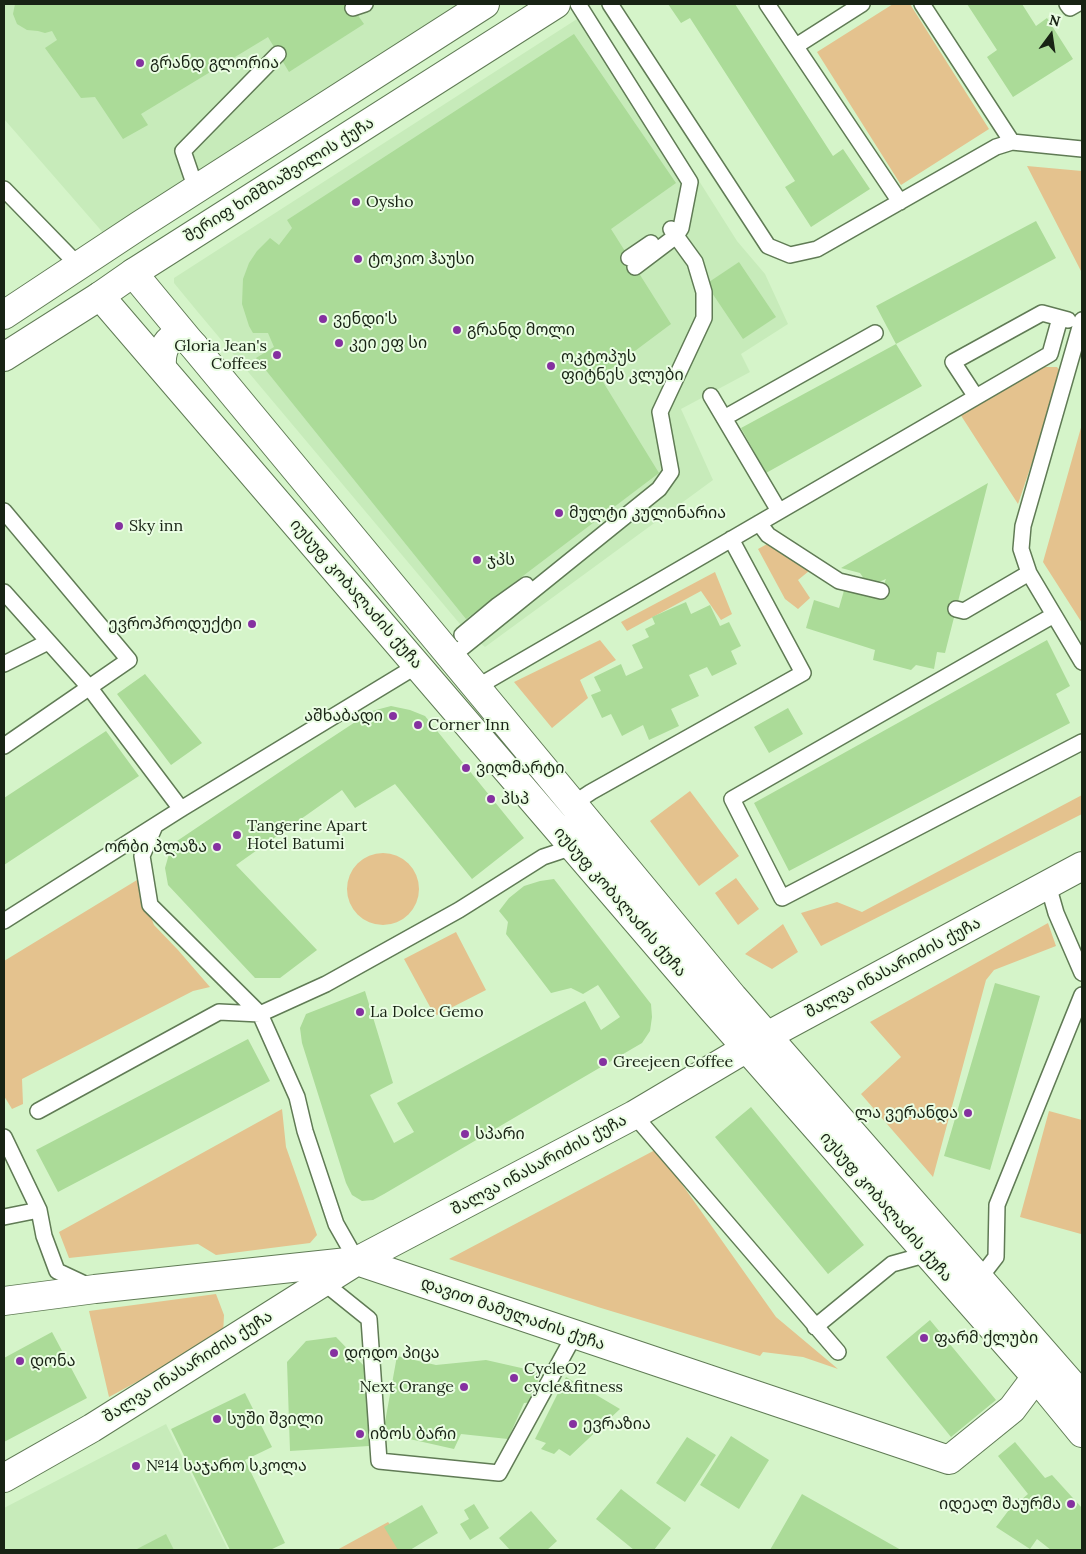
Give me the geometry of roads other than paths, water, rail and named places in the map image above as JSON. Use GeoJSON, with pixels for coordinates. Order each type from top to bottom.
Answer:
{"type":"FeatureCollection","features":[{"type":"Feature","properties":{"kind":"street"},"geometry":{"type":"LineString","coordinates":[[4,315],[112,243],[486,4]]}},
{"type":"Feature","properties":{"kind":"street","name":"შერიფ ხიმშიაშვილის ქუჩა"},"geometry":{"type":"LineString","coordinates":[[4,356],[556,4]]}},
{"type":"Feature","properties":{"kind":"street","name":"იუსუფ კობალაძის ქუჩა"},"geometry":{"type":"LineString","coordinates":[[112,243],[133,272],[733,997],[757,1042],[928,1254],[1036,1377],[1082,1433]]}},
{"type":"Feature","properties":{"kind":"street","name":"იუსუფ კობალაძის ქუჩა"},"geometry":{"type":"LineString","coordinates":[[79,266],[100,296],[573,847],[979,1279],[1082,1396]]}},
{"type":"Feature","properties":{"kind":"street"},"geometry":{"type":"LineString","coordinates":[[162,366],[162,350],[169,340],[182,337],[188,339],[194,346]]}},
{"type":"Feature","properties":{"kind":"street","name":"შალვა ინასარიძის ქუჩა"},"geometry":{"type":"LineString","coordinates":[[4,1478],[99,1424],[357,1261],[634,1115],[757,1042],[1082,866]]}},
{"type":"Feature","properties":{"kind":"street","name":"დავით მამულაძის ქუჩა"},"geometry":{"type":"LineString","coordinates":[[4,1301],[95,1289],[357,1261],[948,1460],[1012,1409],[1036,1377]]}},
{"type":"Feature","properties":{"kind":"lane"},"geometry":{"type":"LineString","coordinates":[[448,652],[659,489],[671,472],[660,412],[704,318],[704,292],[695,262],[673,233],[682,184],[568,4]]}},
{"type":"Feature","properties":{"kind":"lane"},"geometry":{"type":"LineString","coordinates":[[578,4],[690,182],[681,228],[632,263]]}},
{"type":"Feature","properties":{"kind":"lane"},"geometry":{"type":"LineString","coordinates":[[610,4],[768,246],[790,255],[817,249],[996,147],[1012,142],[1082,149]]}},
{"type":"Feature","properties":{"kind":"lane"},"geometry":{"type":"LineString","coordinates":[[767,4],[900,202]]}},
{"type":"Feature","properties":{"kind":"lane"},"geometry":{"type":"LineString","coordinates":[[796,46],[862,4]]}},
{"type":"Feature","properties":{"kind":"lane"},"geometry":{"type":"LineString","coordinates":[[922,4],[1012,142]]}},
{"type":"Feature","properties":{"kind":"lane"},"geometry":{"type":"LineString","coordinates":[[1067,4],[1070,8],[1077,4]]}},
{"type":"Feature","properties":{"kind":"lane"},"geometry":{"type":"LineString","coordinates":[[196,189],[183,151],[278,54]]}},
{"type":"Feature","properties":{"kind":"lane"},"geometry":{"type":"LineString","coordinates":[[4,189],[79,266]]}},
{"type":"Feature","properties":{"kind":"lane"},"geometry":{"type":"LineString","coordinates":[[976,397],[954,362],[1042,313],[1082,322],[1023,526],[1021,549],[1029,574],[1082,662]]}},
{"type":"Feature","properties":{"kind":"lane"},"geometry":{"type":"LineString","coordinates":[[1050,354],[1060,318]]}},
{"type":"Feature","properties":{"kind":"lane"},"geometry":{"type":"LineString","coordinates":[[724,418],[875,333]]}},
{"type":"Feature","properties":{"kind":"lane"},"geometry":{"type":"LineString","coordinates":[[477,687],[1077,338]]}},
{"type":"Feature","properties":{"kind":"lane"},"geometry":{"type":"LineString","coordinates":[[711,396],[779,511]]}},
{"type":"Feature","properties":{"kind":"lane"},"geometry":{"type":"LineString","coordinates":[[4,511],[129,660],[4,746]]}},
{"type":"Feature","properties":{"kind":"lane"},"geometry":{"type":"LineString","coordinates":[[759,523],[768,535],[839,581],[881,591]]}},
{"type":"Feature","properties":{"kind":"lane"},"geometry":{"type":"LineString","coordinates":[[573,804],[599,787],[803,673],[731,539]]}},
{"type":"Feature","properties":{"kind":"lane"},"geometry":{"type":"LineString","coordinates":[[956,609],[964,611],[1029,574]]}},
{"type":"Feature","properties":{"kind":"lane"},"geometry":{"type":"LineString","coordinates":[[4,592],[89,687],[181,809]]}},
{"type":"Feature","properties":{"kind":"lane"},"geometry":{"type":"LineString","coordinates":[[1054,614],[732,799],[782,898],[1082,742]]}},
{"type":"Feature","properties":{"kind":"lane"},"geometry":{"type":"LineString","coordinates":[[4,664],[48,642]]}},
{"type":"Feature","properties":{"kind":"lane"},"geometry":{"type":"LineString","coordinates":[[4,921],[154,828],[181,809],[418,665]]}},
{"type":"Feature","properties":{"kind":"lane"},"geometry":{"type":"LineString","coordinates":[[154,828],[142,856],[150,905],[260,1014],[297,1097],[305,1131],[336,1224],[357,1261]]}},
{"type":"Feature","properties":{"kind":"lane"},"geometry":{"type":"LineString","coordinates":[[38,1111],[220,1012],[260,1014],[326,984],[459,910],[543,857],[573,847]]}},
{"type":"Feature","properties":{"kind":"lane"},"geometry":{"type":"LineString","coordinates":[[1048,885],[1056,913],[1082,973]]}},
{"type":"Feature","properties":{"kind":"lane"},"geometry":{"type":"LineString","coordinates":[[979,1279],[996,1257],[997,1205],[1082,994]]}},
{"type":"Feature","properties":{"kind":"lane"},"geometry":{"type":"LineString","coordinates":[[634,1115],[814,1327],[838,1352]]}},
{"type":"Feature","properties":{"kind":"lane"},"geometry":{"type":"LineString","coordinates":[[4,1137],[39,1210],[44,1236],[57,1271],[95,1289]]}},
{"type":"Feature","properties":{"kind":"lane"},"geometry":{"type":"LineString","coordinates":[[4,1217],[39,1210]]}},
{"type":"Feature","properties":{"kind":"lane"},"geometry":{"type":"LineString","coordinates":[[814,1327],[892,1264],[928,1254]]}},
{"type":"Feature","properties":{"kind":"lane"},"geometry":{"type":"LineString","coordinates":[[323,1282],[369,1319],[379,1461],[499,1473],[575,1334]]}},
{"type":"Feature","properties":{"kind":"place","name":"გრანდ გლორია"},"geometry":{"type":"Point","coordinates":[140,63]}},
{"type":"Feature","properties":{"kind":"place","name":"Oysho"},"geometry":{"type":"Point","coordinates":[356,202]}},
{"type":"Feature","properties":{"kind":"place","name":"ტოკიო ჰაუსი"},"geometry":{"type":"Point","coordinates":[358,259]}},
{"type":"Feature","properties":{"kind":"place","name":"ვენდი'ს"},"geometry":{"type":"Point","coordinates":[323,319]}},
{"type":"Feature","properties":{"kind":"place","name":"გრანდ მოლი"},"geometry":{"type":"Point","coordinates":[457,330]}},
{"type":"Feature","properties":{"kind":"place","name":"კეი ეფ სი"},"geometry":{"type":"Point","coordinates":[339,343]}},
{"type":"Feature","properties":{"kind":"place","name":"Gloria Jean's Coffees"},"geometry":{"type":"Point","coordinates":[277,355]}},
{"type":"Feature","properties":{"kind":"place","name":"ოკტოპუს ფიტნეს კლუბი"},"geometry":{"type":"Point","coordinates":[551,366]}},
{"type":"Feature","properties":{"kind":"place","name":"მულტი კულინარია"},"geometry":{"type":"Point","coordinates":[559,513]}},
{"type":"Feature","properties":{"kind":"place","name":"Sky inn"},"geometry":{"type":"Point","coordinates":[119,526]}},
{"type":"Feature","properties":{"kind":"place","name":"ჯპს"},"geometry":{"type":"Point","coordinates":[477,560]}},
{"type":"Feature","properties":{"kind":"place","name":"ევროპროდუქტი"},"geometry":{"type":"Point","coordinates":[252,624]}},
{"type":"Feature","properties":{"kind":"place","name":"აშხაბადი"},"geometry":{"type":"Point","coordinates":[393,716]}},
{"type":"Feature","properties":{"kind":"place","name":"Corner Inn"},"geometry":{"type":"Point","coordinates":[418,725]}},
{"type":"Feature","properties":{"kind":"place","name":"ვილმარტი"},"geometry":{"type":"Point","coordinates":[466,768]}},
{"type":"Feature","properties":{"kind":"place","name":"პსპ"},"geometry":{"type":"Point","coordinates":[491,799]}},
{"type":"Feature","properties":{"kind":"place","name":"Tangerine Apart Hotel Batumi"},"geometry":{"type":"Point","coordinates":[237,835]}},
{"type":"Feature","properties":{"kind":"place","name":"ორბი პლაზა"},"geometry":{"type":"Point","coordinates":[217,847]}},
{"type":"Feature","properties":{"kind":"place","name":"La Dolce Gemo"},"geometry":{"type":"Point","coordinates":[360,1012]}},
{"type":"Feature","properties":{"kind":"place","name":"Greejeen Coffee"},"geometry":{"type":"Point","coordinates":[603,1062]}},
{"type":"Feature","properties":{"kind":"place","name":"ლა ვერანდა"},"geometry":{"type":"Point","coordinates":[968,1113]}},
{"type":"Feature","properties":{"kind":"place","name":"სპარი"},"geometry":{"type":"Point","coordinates":[465,1134]}},
{"type":"Feature","properties":{"kind":"place","name":"ფარმ ქლუბი"},"geometry":{"type":"Point","coordinates":[924,1338]}},
{"type":"Feature","properties":{"kind":"place","name":"დოდო პიცა"},"geometry":{"type":"Point","coordinates":[334,1353]}},
{"type":"Feature","properties":{"kind":"place","name":"დონა"},"geometry":{"type":"Point","coordinates":[20,1361]}},
{"type":"Feature","properties":{"kind":"place","name":"CycleO2 cycle&fitness"},"geometry":{"type":"Point","coordinates":[514,1378]}},
{"type":"Feature","properties":{"kind":"place","name":"Next Orange"},"geometry":{"type":"Point","coordinates":[464,1387]}},
{"type":"Feature","properties":{"kind":"place","name":"სუში შვილი"},"geometry":{"type":"Point","coordinates":[217,1419]}},
{"type":"Feature","properties":{"kind":"place","name":"ევრაზია"},"geometry":{"type":"Point","coordinates":[573,1424]}},
{"type":"Feature","properties":{"kind":"place","name":"იზოს ბარი"},"geometry":{"type":"Point","coordinates":[360,1434]}},
{"type":"Feature","properties":{"kind":"place","name":"№14 საჯარო სკოლა"},"geometry":{"type":"Point","coordinates":[136,1466]}},
{"type":"Feature","properties":{"kind":"place","name":"იდეალ შაურმა"},"geometry":{"type":"Point","coordinates":[1071,1504]}}]}
